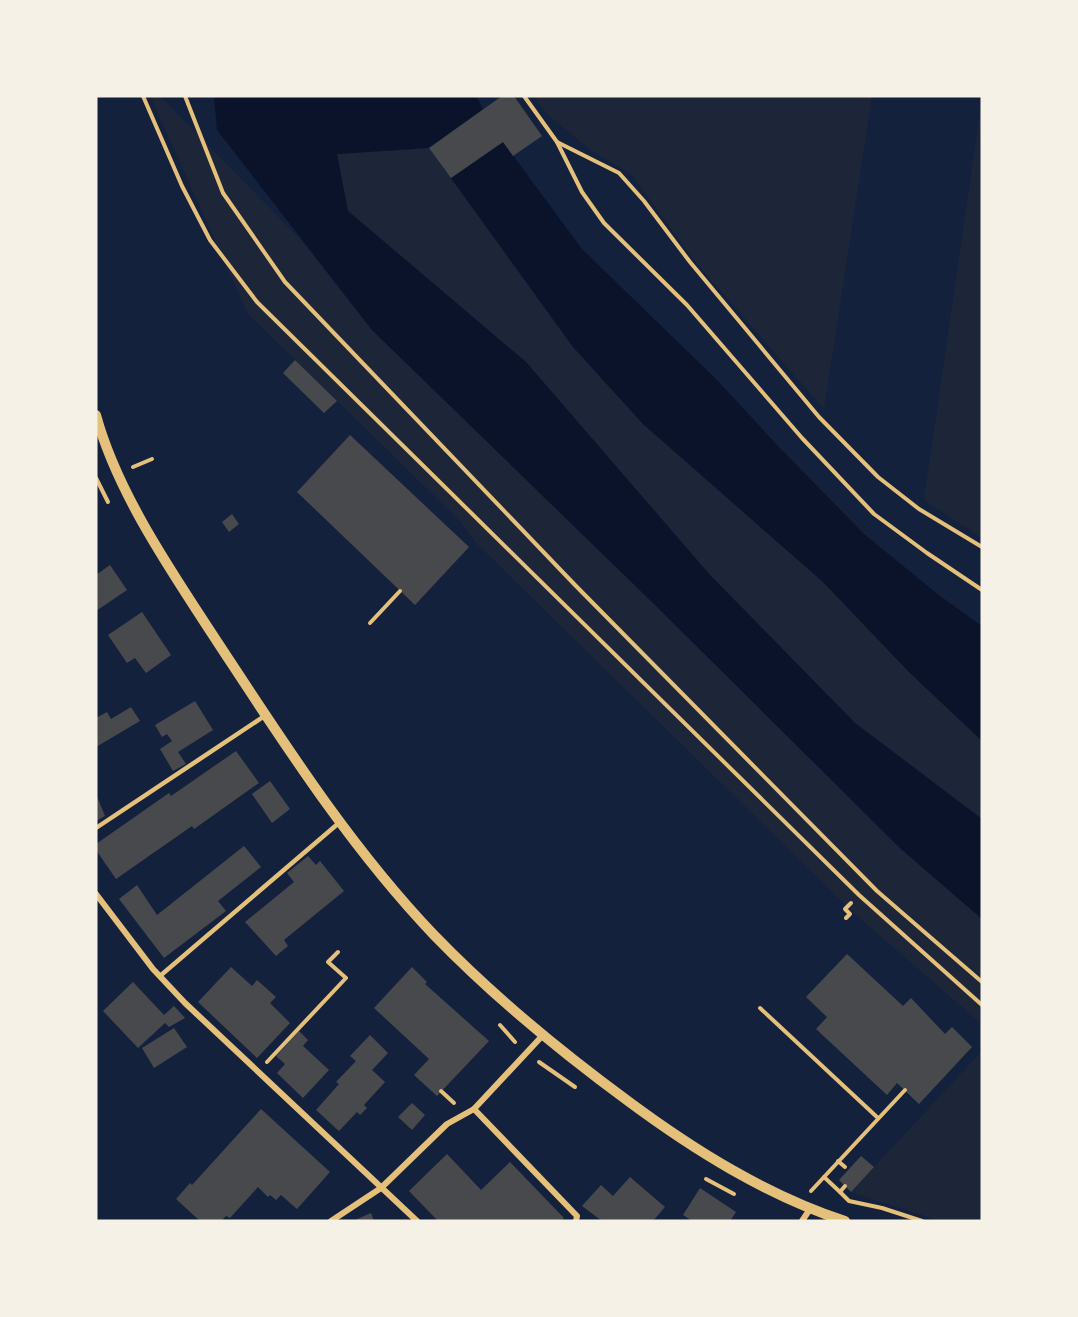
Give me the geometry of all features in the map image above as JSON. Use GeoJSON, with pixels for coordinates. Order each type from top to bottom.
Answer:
{"type":"FeatureCollection","features":[{"type":"Feature","properties":{"kind":"street"},"geometry":{"type":"LineString","coordinates":[[96,415],[111,461],[138,514],[211,632],[340,822],[433,934],[460,961],[543,1034],[600,1081],[653,1120],[740,1174],[810,1209],[845,1221]]}},
{"type":"Feature","properties":{"kind":"street"},"geometry":{"type":"LineString","coordinates":[[96,894],[160,976],[201,1018],[417,1221]]}},
{"type":"Feature","properties":{"kind":"street"},"geometry":{"type":"LineString","coordinates":[[331,1221],[381,1188],[447,1124],[474,1109],[543,1034]]}},
{"type":"Feature","properties":{"kind":"street"},"geometry":{"type":"LineString","coordinates":[[474,1109],[577,1216],[576,1221]]}},
{"type":"Feature","properties":{"kind":"street"},"geometry":{"type":"LineString","coordinates":[[802,1221],[810,1209]]}},
{"type":"Feature","properties":{"kind":"lane"},"geometry":{"type":"LineString","coordinates":[[96,828],[266,715]]}},
{"type":"Feature","properties":{"kind":"lane"},"geometry":{"type":"LineString","coordinates":[[160,976],[340,822]]}},
{"type":"Feature","properties":{"kind":"path"},"geometry":{"type":"LineString","coordinates":[[144,96],[182,186],[210,240],[257,303],[851,886],[982,1005]]}},
{"type":"Feature","properties":{"kind":"path"},"geometry":{"type":"LineString","coordinates":[[184,96],[223,193],[285,282],[575,585],[877,891],[982,982]]}},
{"type":"Feature","properties":{"kind":"path"},"geometry":{"type":"LineString","coordinates":[[524,96],[557,142],[582,192],[604,223],[687,305],[802,438],[874,514],[982,590]]}},
{"type":"Feature","properties":{"kind":"path"},"geometry":{"type":"LineString","coordinates":[[557,142],[619,173],[819,417],[878,477],[919,508],[982,547]]}},
{"type":"Feature","properties":{"kind":"path"},"geometry":{"type":"LineString","coordinates":[[137,465],[152,459]]}},
{"type":"Feature","properties":{"kind":"path"},"geometry":{"type":"LineString","coordinates":[[370,623],[400,591]]}},
{"type":"Feature","properties":{"kind":"path"},"geometry":{"type":"LineString","coordinates":[[846,918],[850,914],[845,909],[851,903]]}},
{"type":"Feature","properties":{"kind":"path"},"geometry":{"type":"LineString","coordinates":[[281,1048],[346,978],[328,962],[338,952]]}},
{"type":"Feature","properties":{"kind":"path"},"geometry":{"type":"LineString","coordinates":[[760,1008],[878,1118]]}},
{"type":"Feature","properties":{"kind":"path"},"geometry":{"type":"LineString","coordinates":[[808,1194],[905,1090]]}},
{"type":"Feature","properties":{"kind":"path"},"geometry":{"type":"LineString","coordinates":[[441,1091],[449,1099]]}},
{"type":"Feature","properties":{"kind":"path"},"geometry":{"type":"LineString","coordinates":[[838,1161],[845,1167]]}},
{"type":"Feature","properties":{"kind":"path"},"geometry":{"type":"LineString","coordinates":[[824,1177],[849,1201],[882,1208],[922,1221]]}},
{"type":"Feature","properties":{"kind":"path"},"geometry":{"type":"LineString","coordinates":[[840,1192],[845,1186]]}},
{"type":"Feature","properties":{"kind":"shaded area"},"geometry":{"type":"Polygon","coordinates":[[[150,96],[160,96],[300,239],[372,330],[654,604],[901,849],[982,919],[982,1024],[858,917],[478,545],[458,519],[248,314],[150,96]]]}},
{"type":"Feature","properties":{"kind":"shaded area"},"geometry":{"type":"Polygon","coordinates":[[[214,96],[476,96],[483,109],[429,148],[337,154],[348,211],[526,362],[710,575],[855,723],[982,819],[982,919],[901,849],[654,604],[372,330],[217,130],[214,96]]]}},
{"type":"Feature","properties":{"kind":"shaded area"},"geometry":{"type":"Polygon","coordinates":[[[533,96],[872,96],[824,409],[697,264],[631,174],[589,149],[547,114],[533,96]]]}},
{"type":"Feature","properties":{"kind":"shaded area"},"geometry":{"type":"Polygon","coordinates":[[[982,99],[982,538],[924,500],[982,99]]]}},
{"type":"Feature","properties":{"kind":"shaded area"},"geometry":{"type":"Polygon","coordinates":[[[503,142],[582,249],[716,379],[864,534],[940,596],[982,626],[982,741],[909,672],[823,582],[643,424],[573,347],[451,178],[503,142]]]}},
{"type":"Feature","properties":{"kind":"shaded area"},"geometry":{"type":"Polygon","coordinates":[[[429,148],[573,347],[643,424],[823,582],[909,672],[982,741],[982,819],[855,723],[710,575],[526,362],[348,211],[337,154],[429,148]]]}},
{"type":"Feature","properties":{"kind":"shaded area"},"geometry":{"type":"Polygon","coordinates":[[[982,1051],[982,1221],[940,1221],[851,1192],[982,1051]]]}},
{"type":"Feature","properties":{"kind":"building"},"geometry":{"type":"Polygon","coordinates":[[[502,96],[514,96],[542,136],[513,156],[503,142],[451,178],[429,148],[502,96]]]}},
{"type":"Feature","properties":{"kind":"building"},"geometry":{"type":"Polygon","coordinates":[[[295,360],[337,401],[324,413],[283,373],[295,360]]]}},
{"type":"Feature","properties":{"kind":"building"},"geometry":{"type":"Polygon","coordinates":[[[350,435],[469,547],[415,605],[297,492],[350,435]]]}},
{"type":"Feature","properties":{"kind":"building"},"geometry":{"type":"Polygon","coordinates":[[[232,514],[239,524],[229,532],[222,522],[232,514]]]}},
{"type":"Feature","properties":{"kind":"building"},"geometry":{"type":"Polygon","coordinates":[[[110,565],[127,590],[96,611],[96,575],[110,565]]]}},
{"type":"Feature","properties":{"kind":"building"},"geometry":{"type":"Polygon","coordinates":[[[142,612],[171,655],[146,673],[135,658],[127,663],[108,635],[142,612]]]}},
{"type":"Feature","properties":{"kind":"building"},"geometry":{"type":"Polygon","coordinates":[[[195,701],[213,730],[178,752],[186,764],[173,771],[160,749],[172,741],[167,734],[162,737],[155,725],[195,701]]]}},
{"type":"Feature","properties":{"kind":"building"},"geometry":{"type":"Polygon","coordinates":[[[131,707],[140,721],[96,747],[96,718],[107,712],[111,719],[131,707]]]}},
{"type":"Feature","properties":{"kind":"building"},"geometry":{"type":"Polygon","coordinates":[[[236,751],[259,783],[194,829],[192,826],[116,879],[96,850],[96,844],[169,793],[171,796],[236,751]]]}},
{"type":"Feature","properties":{"kind":"building"},"geometry":{"type":"Polygon","coordinates":[[[270,781],[290,809],[272,823],[252,794],[270,781]]]}},
{"type":"Feature","properties":{"kind":"building"},"geometry":{"type":"Polygon","coordinates":[[[96,794],[105,816],[96,821],[96,794]]]}},
{"type":"Feature","properties":{"kind":"building"},"geometry":{"type":"Polygon","coordinates":[[[244,846],[261,867],[218,901],[226,911],[164,958],[119,899],[137,885],[157,915],[244,846]]]}},
{"type":"Feature","properties":{"kind":"building"},"geometry":{"type":"Polygon","coordinates":[[[308,856],[316,865],[320,861],[344,891],[284,940],[288,946],[276,956],[245,922],[294,882],[287,873],[308,856]]]}},
{"type":"Feature","properties":{"kind":"building"},"geometry":{"type":"Polygon","coordinates":[[[847,954],[903,1006],[911,998],[945,1034],[952,1027],[972,1047],[919,1104],[897,1083],[887,1095],[816,1029],[827,1017],[806,997],[847,954]]]}},
{"type":"Feature","properties":{"kind":"building"},"geometry":{"type":"Polygon","coordinates":[[[231,967],[252,986],[257,980],[276,997],[270,1003],[290,1023],[257,1058],[198,1002],[231,967]]]}},
{"type":"Feature","properties":{"kind":"building"},"geometry":{"type":"Polygon","coordinates":[[[412,967],[427,982],[425,984],[489,1041],[437,1096],[414,1075],[429,1059],[374,1008],[412,967]]]}},
{"type":"Feature","properties":{"kind":"building"},"geometry":{"type":"Polygon","coordinates":[[[133,982],[164,1015],[174,1006],[185,1018],[169,1027],[165,1023],[138,1048],[103,1011],[133,982]]]}},
{"type":"Feature","properties":{"kind":"building"},"geometry":{"type":"Polygon","coordinates":[[[174,1028],[187,1047],[154,1068],[142,1048],[174,1028]]]}},
{"type":"Feature","properties":{"kind":"building"},"geometry":{"type":"Polygon","coordinates":[[[299,1031],[308,1040],[303,1046],[329,1070],[303,1098],[277,1073],[285,1064],[276,1056],[299,1031]]]}},
{"type":"Feature","properties":{"kind":"building"},"geometry":{"type":"Polygon","coordinates":[[[370,1035],[388,1053],[372,1070],[385,1082],[364,1105],[367,1108],[360,1115],[357,1112],[339,1131],[316,1110],[339,1084],[336,1082],[356,1061],[350,1056],[370,1035]]]}},
{"type":"Feature","properties":{"kind":"building"},"geometry":{"type":"Polygon","coordinates":[[[412,1103],[425,1115],[412,1130],[398,1117],[412,1103]]]}},
{"type":"Feature","properties":{"kind":"building"},"geometry":{"type":"Polygon","coordinates":[[[261,1109],[330,1172],[297,1209],[281,1195],[276,1200],[270,1195],[268,1197],[258,1187],[230,1218],[226,1216],[221,1221],[200,1221],[176,1199],[190,1183],[192,1185],[261,1109]]]}},
{"type":"Feature","properties":{"kind":"building"},"geometry":{"type":"Polygon","coordinates":[[[447,1154],[481,1190],[510,1162],[564,1218],[561,1221],[438,1221],[409,1191],[447,1154]]]}},
{"type":"Feature","properties":{"kind":"building"},"geometry":{"type":"Polygon","coordinates":[[[861,1156],[874,1167],[851,1192],[839,1180],[861,1156]]]}},
{"type":"Feature","properties":{"kind":"building"},"geometry":{"type":"Polygon","coordinates":[[[630,1177],[665,1207],[653,1221],[602,1221],[582,1206],[601,1185],[613,1196],[630,1177]]]}},
{"type":"Feature","properties":{"kind":"building"},"geometry":{"type":"Polygon","coordinates":[[[700,1188],[736,1212],[730,1221],[692,1221],[683,1215],[700,1188]]]}},
{"type":"Feature","properties":{"kind":"building"},"geometry":{"type":"Polygon","coordinates":[[[371,1213],[374,1221],[353,1221],[371,1213]]]}}]}
